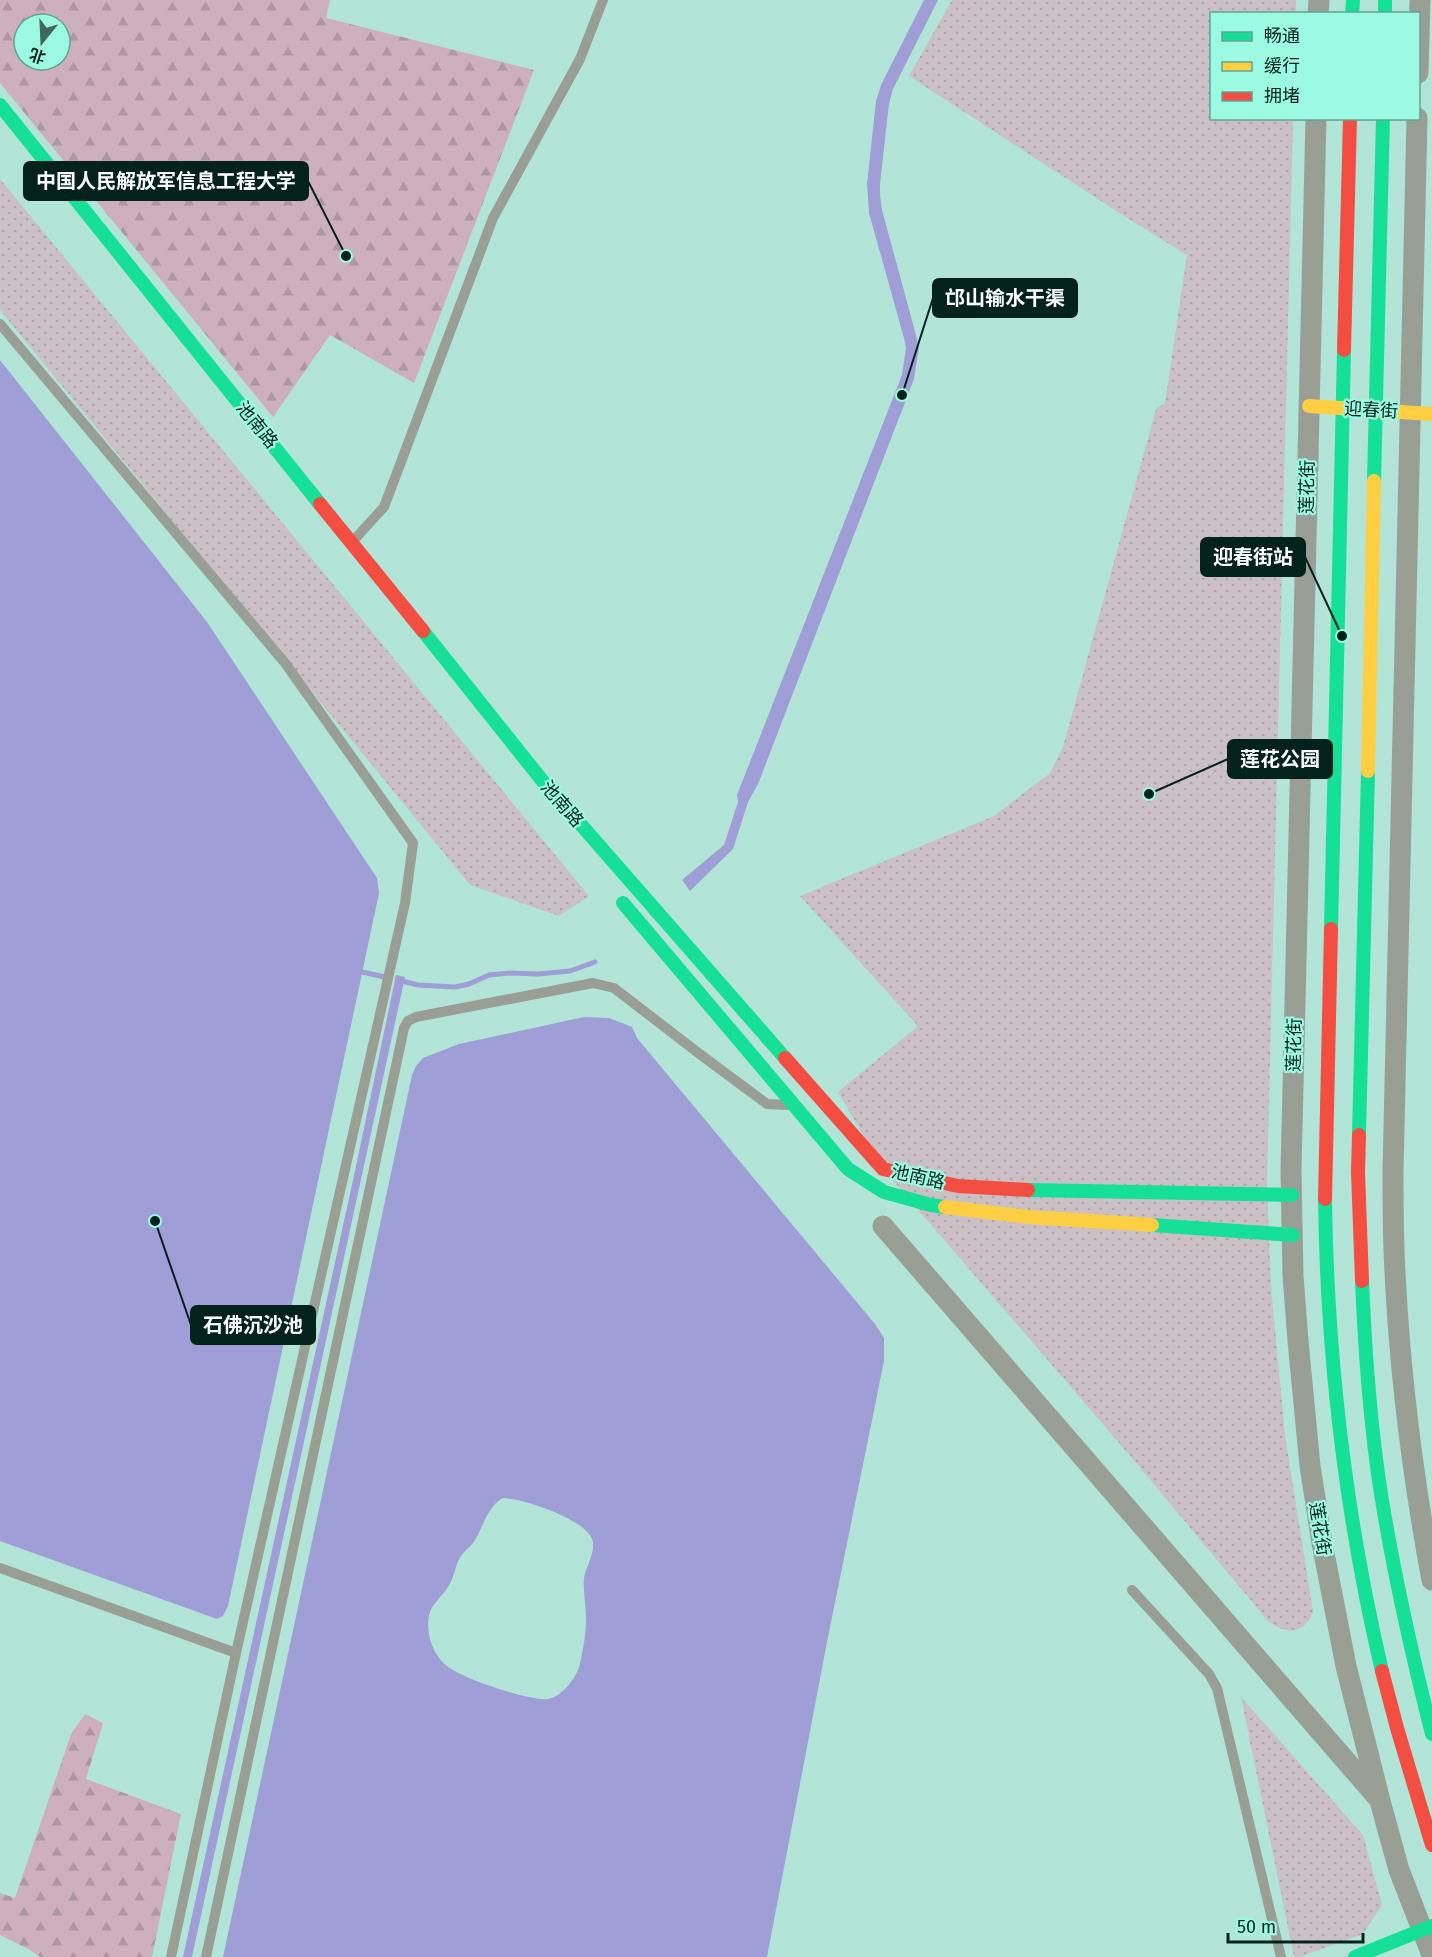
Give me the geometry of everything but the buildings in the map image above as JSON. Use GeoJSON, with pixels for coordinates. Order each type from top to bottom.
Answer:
{"type":"FeatureCollection","features":[{"type":"Feature","properties":{"kind":"main road","name":"池南路"},"geometry":{"type":"LineString","coordinates":[[0,105],[541,779],[883,1168],[958,1186],[1046,1191],[1292,1195]]}},
{"type":"Feature","properties":{"kind":"main road","name":"莲花街"},"geometry":{"type":"LineString","coordinates":[[1350,120],[1325,1171],[1327,1274],[1340,1426],[1355,1537],[1377,1649],[1394,1718],[1432,1845]]}},
{"type":"Feature","properties":{"kind":"main road"},"geometry":{"type":"LineString","coordinates":[[1383,120],[1358,1172],[1360,1273],[1379,1479],[1401,1604],[1432,1734]]}},
{"type":"Feature","properties":{"kind":"main road","name":"迎春街"},"geometry":{"type":"LineString","coordinates":[[1309,406],[1432,414]]}},
{"type":"Feature","properties":{"kind":"main road","name":"池南路"},"geometry":{"type":"LineString","coordinates":[[610,889],[848,1169],[884,1192],[931,1205],[1029,1217],[1293,1235]]}},
{"type":"Feature","properties":{"kind":"main road"},"geometry":{"type":"LineString","coordinates":[[1355,1957],[1427,1928]]}},
{"type":"Feature","properties":{"kind":"street","name":"莲花街"},"geometry":{"type":"LineString","coordinates":[[1316,120],[1292,1195],[1293,1276],[1304,1418],[1318,1521],[1346,1666],[1399,1870],[1427,1928],[1432,1955]]}},
{"type":"Feature","properties":{"kind":"street"},"geometry":{"type":"LineString","coordinates":[[1418,120],[1393,1194],[1395,1272],[1406,1408],[1414,1474],[1432,1580]]}},
{"type":"Feature","properties":{"kind":"street"},"geometry":{"type":"LineString","coordinates":[[884,1226],[1380,1801]]}},
{"type":"Feature","properties":{"kind":"lane"},"geometry":{"type":"LineString","coordinates":[[351,543],[384,507],[493,218],[580,59],[603,0]]}},
{"type":"Feature","properties":{"kind":"lane"},"geometry":{"type":"LineString","coordinates":[[0,324],[285,663],[413,843],[405,903],[236,1653],[171,1957]]}},
{"type":"Feature","properties":{"kind":"lane"},"geometry":{"type":"LineString","coordinates":[[206,1957],[401,1039],[408,1021],[416,1017],[593,982],[604,984],[614,988],[767,1104],[785,1106],[793,1103]]}},
{"type":"Feature","properties":{"kind":"lane"},"geometry":{"type":"LineString","coordinates":[[0,1568],[236,1653]]}},
{"type":"Feature","properties":{"kind":"lane"},"geometry":{"type":"LineString","coordinates":[[1132,1590],[1209,1674],[1217,1688],[1281,1957]]}},
{"type":"Feature","properties":{"kind":"shaded area"},"geometry":{"type":"Polygon","coordinates":[[[952,0],[1296,0],[1296,12],[1210,12],[1210,120],[1293,120],[1267,1183],[1271,1287],[1285,1435],[1313,1612],[1300,1629],[1281,1629],[1268,1621],[1132,1458],[883,1169],[838,1092],[918,1026],[800,896],[994,816],[1050,773],[1063,747],[1156,409],[1165,403],[1187,255],[909,76],[952,0]]]}},
{"type":"Feature","properties":{"kind":"shaded area"},"geometry":{"type":"Polygon","coordinates":[[[0,179],[589,896],[559,916],[470,885],[0,310],[0,179]]]}},
{"type":"Feature","properties":{"kind":"shaded area"},"geometry":{"type":"Polygon","coordinates":[[[1241,1697],[1363,1835],[1382,1905],[1363,1934],[1300,1957],[1294,1957],[1241,1697]]]}},
{"type":"Feature","properties":{"kind":"green space"},"geometry":{"type":"Polygon","coordinates":[[[0,0],[330,0],[326,18],[534,70],[414,383],[330,335],[273,417],[0,83],[0,0]]]}},
{"type":"Feature","properties":{"kind":"green space"},"geometry":{"type":"Polygon","coordinates":[[[85,1714],[103,1723],[86,1779],[181,1814],[152,1957],[40,1957],[0,1935],[0,1893],[15,1898],[71,1734],[85,1714]]]}},
{"type":"Feature","properties":{"kind":"water"},"geometry":{"type":"Polygon","coordinates":[[[924,0],[938,0],[893,89],[889,104],[880,184],[882,210],[919,348],[914,379],[758,784],[748,802],[733,849],[690,891],[682,880],[724,845],[738,802],[737,795],[902,375],[906,348],[869,213],[867,184],[876,101],[881,85],[924,0]]]}},
{"type":"Feature","properties":{"kind":"water"},"geometry":{"type":"Polygon","coordinates":[[[0,360],[207,622],[377,878],[379,893],[228,1606],[223,1616],[217,1619],[0,1541],[0,360]]]}},
{"type":"Feature","properties":{"kind":"water"},"geometry":{"type":"Polygon","coordinates":[[[396,975],[405,977],[192,1957],[183,1957],[355,1171],[396,975]]]}},
{"type":"Feature","properties":{"kind":"water"},"geometry":{"type":"Polygon","coordinates":[[[584,1017],[609,1018],[632,1027],[637,1038],[875,1324],[884,1338],[884,1361],[827,1642],[767,1957],[223,1957],[412,1075],[423,1058],[459,1044],[584,1017]],[[503,1498],[493,1506],[477,1537],[461,1556],[451,1582],[430,1611],[428,1623],[430,1639],[436,1654],[453,1670],[499,1689],[527,1697],[548,1699],[558,1695],[568,1686],[580,1664],[586,1625],[584,1578],[593,1545],[590,1535],[574,1522],[537,1505],[503,1498]]]}},
{"type":"Feature","properties":{"kind":"waterway"},"geometry":{"type":"LineString","coordinates":[[398,980],[418,985],[455,987],[469,984],[489,975],[570,971],[595,962]]}},
{"type":"Feature","properties":{"kind":"waterway"},"geometry":{"type":"LineString","coordinates":[[362,972],[389,978]]}},
{"type":"Feature","properties":{"kind":"traffic: fast"},"geometry":{"type":"LineString","coordinates":[[1352,12],[1353,0]]}},
{"type":"Feature","properties":{"kind":"traffic: fast"},"geometry":{"type":"LineString","coordinates":[[1385,0],[1385,12]]}},
{"type":"Feature","properties":{"kind":"traffic: fast"},"geometry":{"type":"LineString","coordinates":[[0,105],[320,504]]}},
{"type":"Feature","properties":{"kind":"traffic: fast"},"geometry":{"type":"LineString","coordinates":[[1374,481],[1383,120]]}},
{"type":"Feature","properties":{"kind":"traffic: fast"},"geometry":{"type":"LineString","coordinates":[[1331,929],[1344,350]]}},
{"type":"Feature","properties":{"kind":"traffic: fast"},"geometry":{"type":"LineString","coordinates":[[423,631],[541,779],[785,1058]]}},
{"type":"Feature","properties":{"kind":"traffic: fast"},"geometry":{"type":"LineString","coordinates":[[1359,1135],[1368,771]]}},
{"type":"Feature","properties":{"kind":"traffic: fast"},"geometry":{"type":"LineString","coordinates":[[623,903],[848,1169],[884,1192],[945,1207]]}},
{"type":"Feature","properties":{"kind":"traffic: fast"},"geometry":{"type":"LineString","coordinates":[[1028,1190],[1292,1195]]}},
{"type":"Feature","properties":{"kind":"traffic: fast"},"geometry":{"type":"LineString","coordinates":[[1325,1199],[1330,1318],[1341,1436],[1358,1555],[1382,1671]]}},
{"type":"Feature","properties":{"kind":"traffic: fast"},"geometry":{"type":"LineString","coordinates":[[1152,1225],[1293,1235]]}},
{"type":"Feature","properties":{"kind":"traffic: fast"},"geometry":{"type":"LineString","coordinates":[[1362,1281],[1368,1388],[1381,1494],[1404,1615],[1432,1734]]}},
{"type":"Feature","properties":{"kind":"traffic: fast"},"geometry":{"type":"LineString","coordinates":[[1355,1957],[1432,1926]]}},
{"type":"Feature","properties":{"kind":"traffic: slow"},"geometry":{"type":"LineString","coordinates":[[1309,406],[1432,414]]}},
{"type":"Feature","properties":{"kind":"traffic: slow"},"geometry":{"type":"LineString","coordinates":[[1368,771],[1374,481]]}},
{"type":"Feature","properties":{"kind":"traffic: slow"},"geometry":{"type":"LineString","coordinates":[[945,1207],[1029,1217],[1152,1225]]}},
{"type":"Feature","properties":{"kind":"traffic: jam"},"geometry":{"type":"LineString","coordinates":[[1344,350],[1350,120]]}},
{"type":"Feature","properties":{"kind":"traffic: jam"},"geometry":{"type":"LineString","coordinates":[[320,504],[423,631]]}},
{"type":"Feature","properties":{"kind":"traffic: jam"},"geometry":{"type":"LineString","coordinates":[[1325,1199],[1331,929]]}},
{"type":"Feature","properties":{"kind":"traffic: jam"},"geometry":{"type":"LineString","coordinates":[[785,1058],[883,1169],[958,1186],[1028,1190]]}},
{"type":"Feature","properties":{"kind":"traffic: jam"},"geometry":{"type":"LineString","coordinates":[[1359,1135],[1362,1281]]}},
{"type":"Feature","properties":{"kind":"traffic: jam"},"geometry":{"type":"LineString","coordinates":[[1382,1671],[1432,1845]]}},
{"type":"Feature","properties":{"kind":"place","name":"中国人民解放军信息工程大学"},"geometry":{"type":"Point","coordinates":[346,256]}},
{"type":"Feature","properties":{"kind":"place","name":"邙山输水干渠"},"geometry":{"type":"Point","coordinates":[902,395]}},
{"type":"Feature","properties":{"kind":"place","name":"迎春街站"},"geometry":{"type":"Point","coordinates":[1342,636]}},
{"type":"Feature","properties":{"kind":"place","name":"莲花公园"},"geometry":{"type":"Point","coordinates":[1149,794]}},
{"type":"Feature","properties":{"kind":"place","name":"石佛沉沙池"},"geometry":{"type":"Point","coordinates":[155,1221]}}]}
